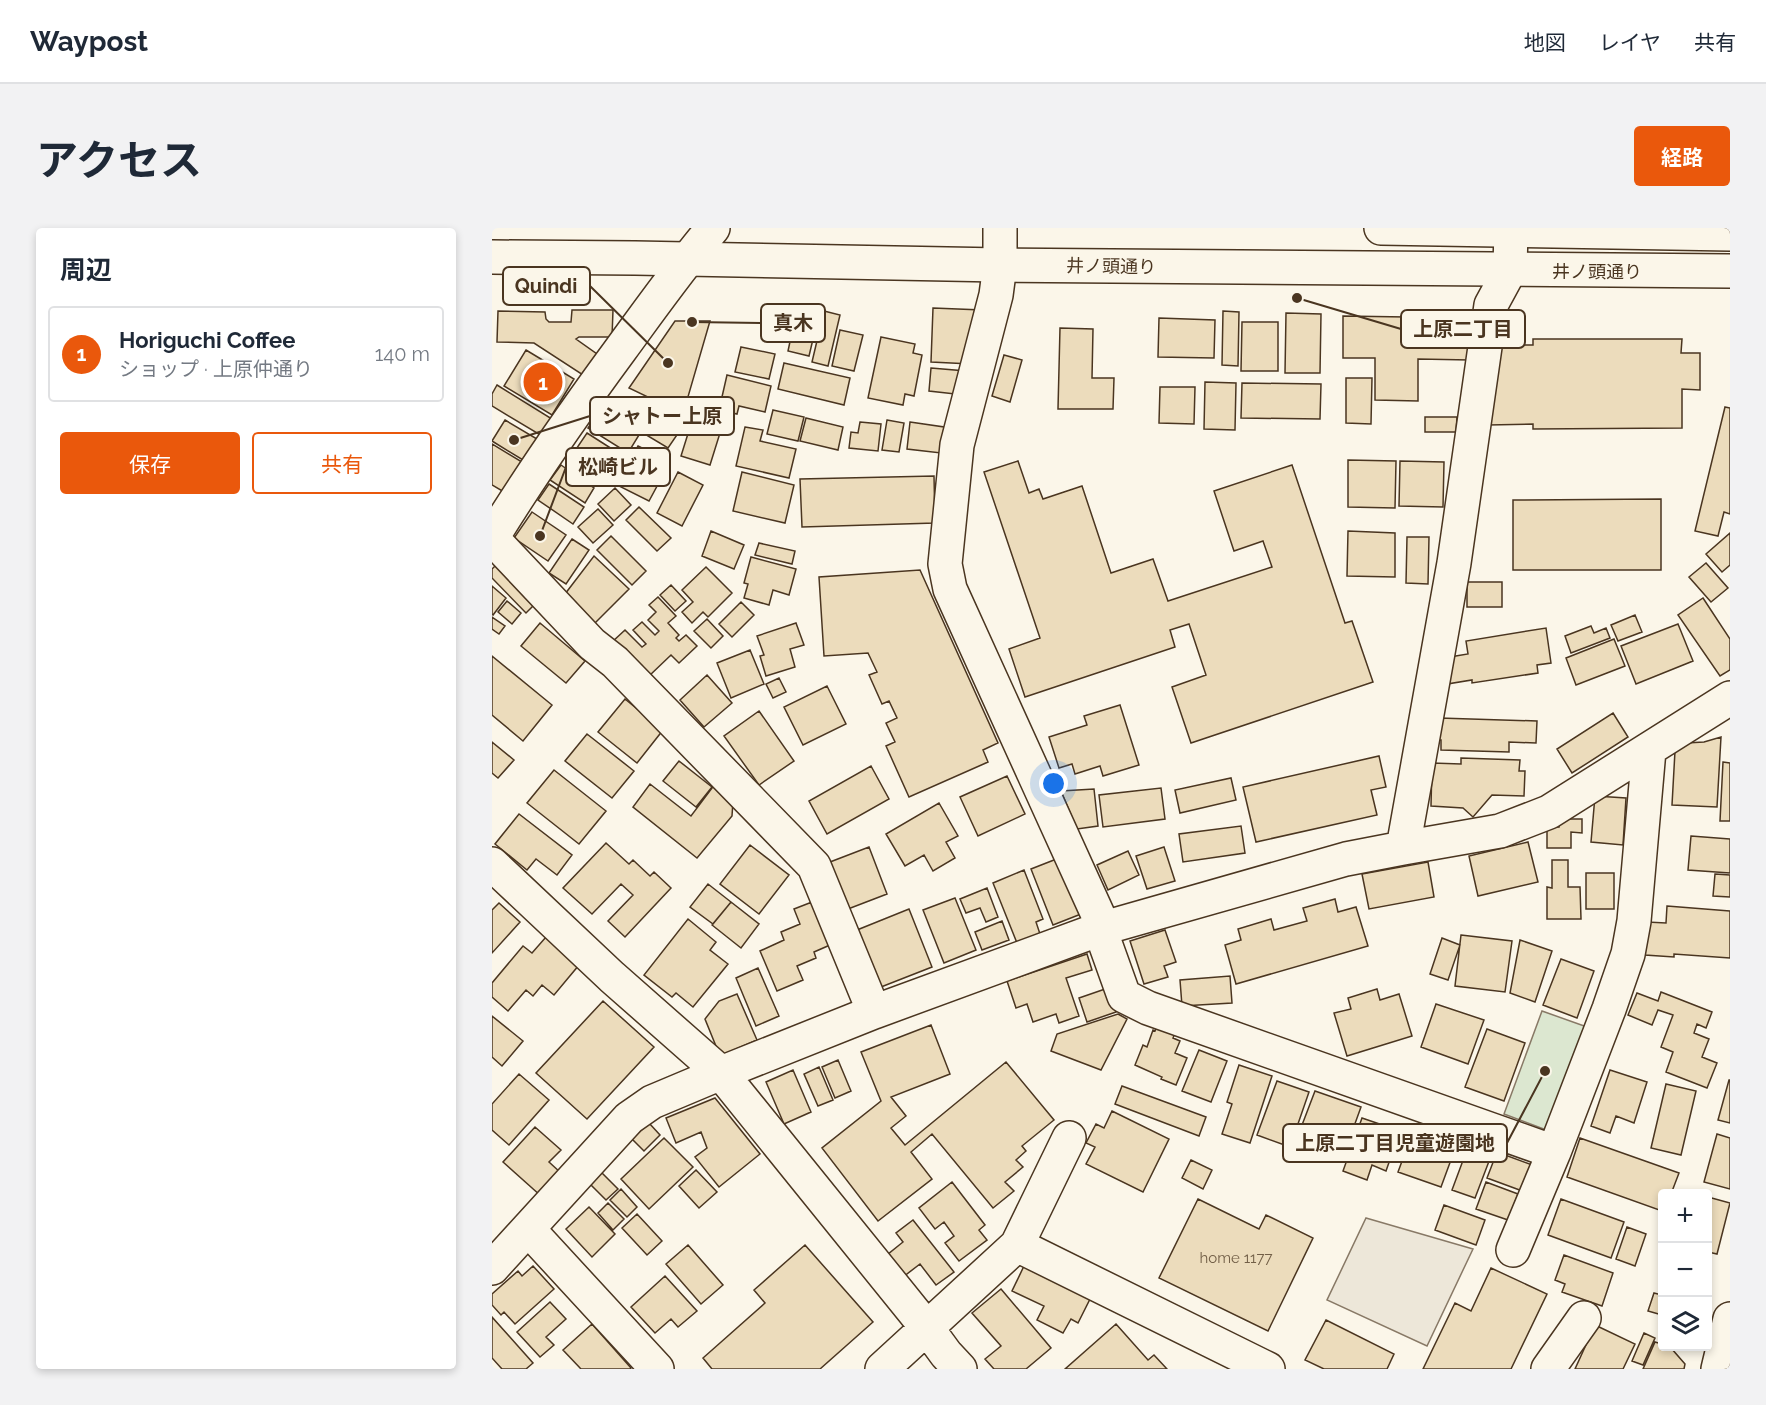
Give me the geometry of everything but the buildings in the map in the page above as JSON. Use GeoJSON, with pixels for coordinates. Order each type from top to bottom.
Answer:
{"type":"FeatureCollection","features":[{"type":"Feature","properties":{"kind":"street"},"geometry":{"type":"LineString","coordinates":[[713,228],[686,259],[584,400],[509,509],[492,538],[592,644],[615,662],[814,866],[874,1012]]}},
{"type":"Feature","properties":{"kind":"street"},"geometry":{"type":"LineString","coordinates":[[1000,228],[1000,265],[996,295],[957,445],[945,564],[950,589],[1099,917],[1100,929],[1124,996],[1148,1008],[1554,1152]]}},
{"type":"Feature","properties":{"kind":"street"},"geometry":{"type":"LineString","coordinates":[[1381,228],[1666,230],[1730,234]]}},
{"type":"Feature","properties":{"kind":"street"},"geometry":{"type":"LineString","coordinates":[[1403,848],[1454,563],[1491,305],[1510,270],[1511,229]]}},
{"type":"Feature","properties":{"kind":"street","name":"井ノ頭通り"},"geometry":{"type":"LineString","coordinates":[[492,257],[1000,265],[1730,271]]}},
{"type":"Feature","properties":{"kind":"street"},"geometry":{"type":"LineString","coordinates":[[492,1268],[629,1118],[652,1102],[721,1072],[874,1012],[1100,929],[1346,859],[1500,831],[1549,812],[1730,698]]}},
{"type":"Feature","properties":{"kind":"street"},"geometry":{"type":"LineString","coordinates":[[1513,1250],[1554,1152],[1628,954],[1634,921],[1649,750]]}},
{"type":"Feature","properties":{"kind":"street"},"geometry":{"type":"LineString","coordinates":[[492,864],[612,977],[721,1072],[960,1369]]}},
{"type":"Feature","properties":{"kind":"street"},"geometry":{"type":"LineString","coordinates":[[882,1369],[1017,1245],[1069,1138]]}},
{"type":"Feature","properties":{"kind":"street"},"geometry":{"type":"LineString","coordinates":[[528,1229],[657,1369]]}},
{"type":"Feature","properties":{"kind":"street"},"geometry":{"type":"LineString","coordinates":[[1017,1245],[1222,1359],[1268,1369]]}},
{"type":"Feature","properties":{"kind":"street"},"geometry":{"type":"LineString","coordinates":[[1548,1369],[1584,1318]]}},
{"type":"Feature","properties":{"kind":"street"},"geometry":{"type":"LineString","coordinates":[[1718,1369],[1730,1319]]}},
{"type":"Feature","properties":{"kind":"green space"},"geometry":{"type":"Polygon","coordinates":[[[1542,1011],[1587,1027],[1549,1131],[1504,1114],[1542,1011]]]}},
{"type":"Feature","properties":{"kind":"shaded area"},"geometry":{"type":"Polygon","coordinates":[[[1366,1218],[1473,1249],[1427,1346],[1327,1300],[1366,1218]]]}},
{"type":"Feature","properties":{"kind":"place","name":"上原二丁目"},"geometry":{"type":"Point","coordinates":[1297,298]}},
{"type":"Feature","properties":{"kind":"place","name":"真木"},"geometry":{"type":"Point","coordinates":[692,322]}},
{"type":"Feature","properties":{"kind":"place","name":"Quindi"},"geometry":{"type":"Point","coordinates":[668,363]}},
{"type":"Feature","properties":{"kind":"place","name":"Horiguchi Coffee"},"geometry":{"type":"Point","coordinates":[543,382]}},
{"type":"Feature","properties":{"kind":"place","name":"シャトー上原"},"geometry":{"type":"Point","coordinates":[514,440]}},
{"type":"Feature","properties":{"kind":"place","name":"松崎ビル"},"geometry":{"type":"Point","coordinates":[540,536]}},
{"type":"Feature","properties":{"kind":"place","name":"上原二丁目児童遊園地"},"geometry":{"type":"Point","coordinates":[1545,1071]}}]}
